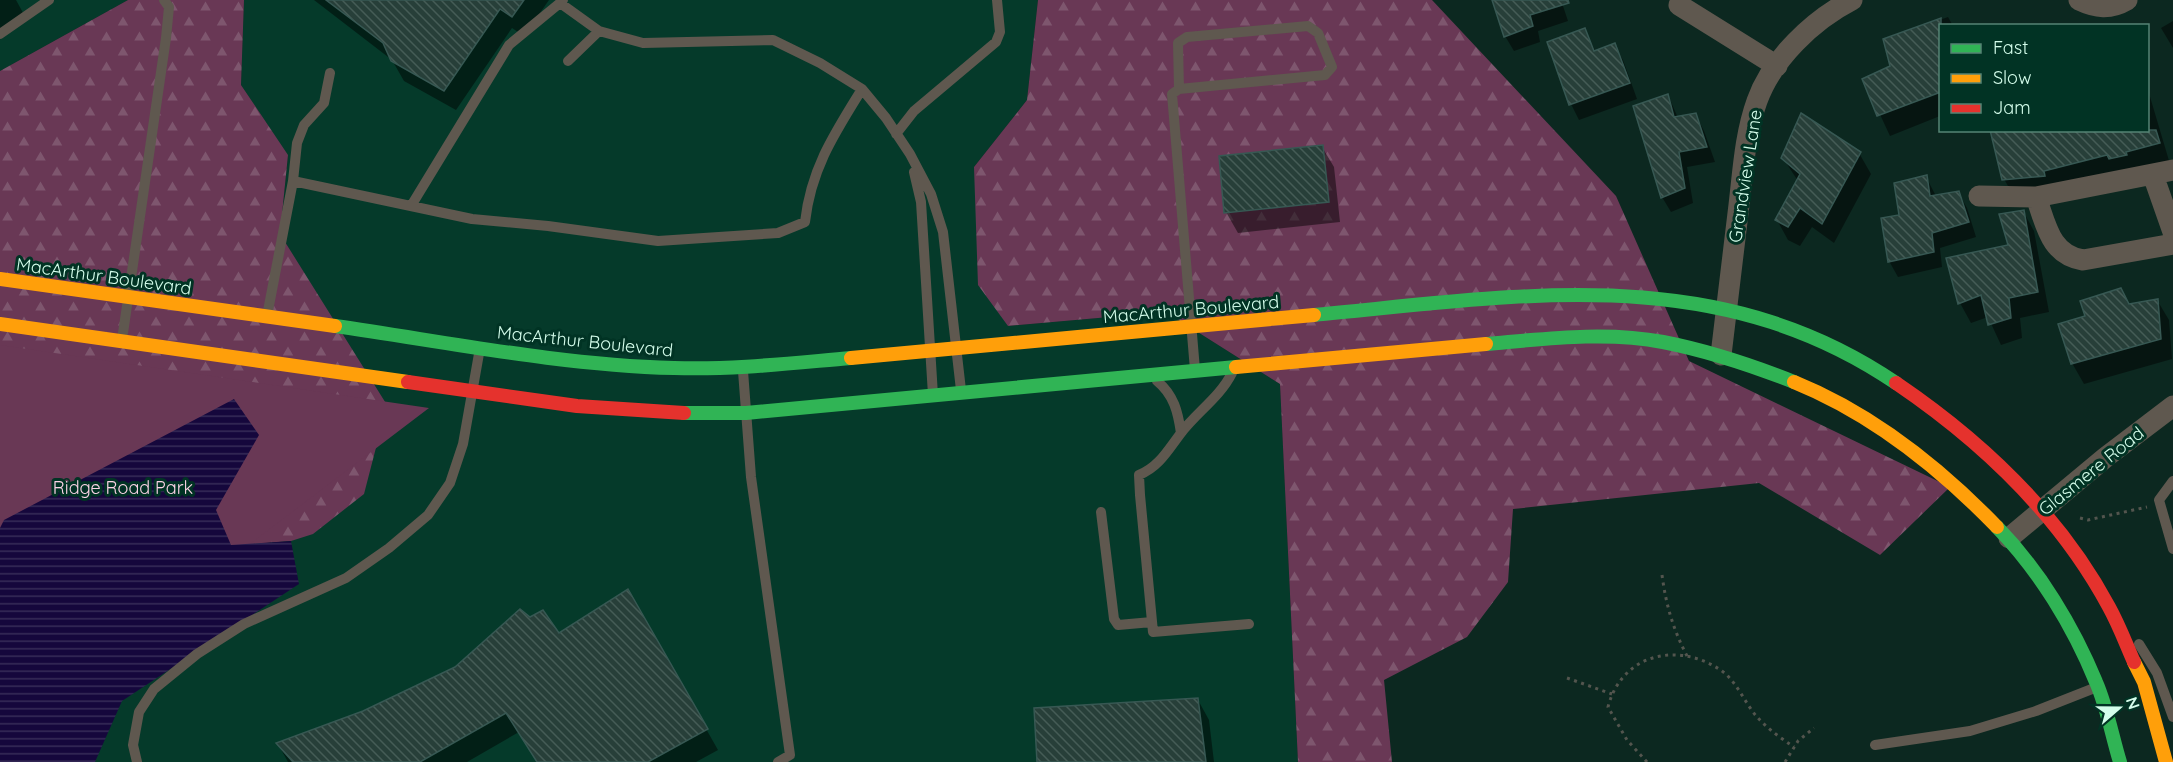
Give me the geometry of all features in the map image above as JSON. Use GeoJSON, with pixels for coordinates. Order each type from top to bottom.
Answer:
{"type":"FeatureCollection","features":[{"type":"Feature","properties":{"kind":"main road","name":"MacArthur Boulevard"},"geometry":{"type":"LineString","coordinates":[[0,279],[128,297],[266,322],[623,367],[692,370],[743,368],[1528,295],[1597,291],[1665,297],[1726,309],[1790,330],[1852,357],[1911,393],[1963,431],[2004,467],[2044,509],[2080,558],[2139,671],[2160,733],[2166,762]]}},
{"type":"Feature","properties":{"kind":"main road"},"geometry":{"type":"LineString","coordinates":[[0,324],[122,342],[262,356],[619,411],[691,415],[1596,336],[1662,342],[1721,355],[1779,374],[1832,397],[1886,430],[1935,466],[1973,499],[2009,538],[2042,584],[2071,631],[2097,687],[2120,762]]}},
{"type":"Feature","properties":{"kind":"street","name":"Grandview Lane"},"geometry":{"type":"LineString","coordinates":[[1721,355],[1744,158],[1757,101],[1777,66],[1796,42],[1818,22],[1852,0]]}},
{"type":"Feature","properties":{"kind":"street"},"geometry":{"type":"LineString","coordinates":[[2079,0],[2091,6],[2105,8],[2127,0]]}},
{"type":"Feature","properties":{"kind":"street"},"geometry":{"type":"LineString","coordinates":[[1672,2],[1777,66]]}},
{"type":"Feature","properties":{"kind":"street"},"geometry":{"type":"LineString","coordinates":[[1979,196],[2036,197],[2163,172],[2173,232]]}},
{"type":"Feature","properties":{"kind":"street"},"geometry":{"type":"LineString","coordinates":[[2036,197],[2053,244],[2071,258],[2083,260],[2173,243]]}},
{"type":"Feature","properties":{"kind":"street","name":"Glasmere Road"},"geometry":{"type":"LineString","coordinates":[[2009,538],[2106,457],[2173,406]]}},
{"type":"Feature","properties":{"kind":"lane"},"geometry":{"type":"LineString","coordinates":[[0,34],[49,0]]}},
{"type":"Feature","properties":{"kind":"lane"},"geometry":{"type":"LineString","coordinates":[[122,342],[166,38],[169,7],[164,0]]}},
{"type":"Feature","properties":{"kind":"lane"},"geometry":{"type":"LineString","coordinates":[[896,134],[914,111],[996,42],[1000,32],[997,0]]}},
{"type":"Feature","properties":{"kind":"lane"},"geometry":{"type":"LineString","coordinates":[[411,206],[509,45],[561,1],[599,31],[643,43],[773,40],[820,63],[862,89],[910,154],[931,194],[944,232],[961,392]]}},
{"type":"Feature","properties":{"kind":"lane"},"geometry":{"type":"LineString","coordinates":[[1179,89],[1178,44],[1187,37],[1308,26],[1318,33],[1332,67],[1325,75],[1179,89],[1172,94],[1196,371]]}},
{"type":"Feature","properties":{"kind":"lane"},"geometry":{"type":"LineString","coordinates":[[568,62],[599,31]]}},
{"type":"Feature","properties":{"kind":"lane"},"geometry":{"type":"LineString","coordinates":[[266,322],[293,181],[297,143],[304,124],[324,103],[330,73]]}},
{"type":"Feature","properties":{"kind":"lane"},"geometry":{"type":"LineString","coordinates":[[293,181],[472,219],[548,226],[658,241],[778,233],[805,222],[808,196],[824,150],[862,89]]}},
{"type":"Feature","properties":{"kind":"lane"},"geometry":{"type":"LineString","coordinates":[[910,154],[921,202],[933,395]]}},
{"type":"Feature","properties":{"kind":"lane"},"geometry":{"type":"LineString","coordinates":[[137,762],[133,745],[139,712],[154,689],[197,654],[244,624],[345,578],[389,548],[428,515],[450,483],[463,444],[480,348]]}},
{"type":"Feature","properties":{"kind":"lane"},"geometry":{"type":"LineString","coordinates":[[743,368],[751,477],[790,755],[778,762]]}},
{"type":"Feature","properties":{"kind":"lane"},"geometry":{"type":"LineString","coordinates":[[1234,368],[1217,395],[1181,433],[1169,452],[1149,471],[1139,475],[1153,632],[1249,624]]}},
{"type":"Feature","properties":{"kind":"lane"},"geometry":{"type":"LineString","coordinates":[[1150,375],[1164,387],[1178,408],[1181,433]]}},
{"type":"Feature","properties":{"kind":"lane"},"geometry":{"type":"LineString","coordinates":[[2173,481],[2159,500],[2173,549]]}},
{"type":"Feature","properties":{"kind":"lane"},"geometry":{"type":"LineString","coordinates":[[1101,512],[1114,619],[1118,624],[1152,622]]}},
{"type":"Feature","properties":{"kind":"lane"},"geometry":{"type":"LineString","coordinates":[[2122,635],[2137,642],[2149,657],[2173,717]]}},
{"type":"Feature","properties":{"kind":"lane"},"geometry":{"type":"LineString","coordinates":[[1875,745],[1970,731],[2036,711],[2097,687]]}},
{"type":"Feature","properties":{"kind":"path"},"geometry":{"type":"LineString","coordinates":[[2080,518],[2088,520],[2160,504]]}},
{"type":"Feature","properties":{"kind":"path"},"geometry":{"type":"LineString","coordinates":[[1662,575],[1666,606],[1687,656]]}},
{"type":"Feature","properties":{"kind":"path"},"geometry":{"type":"LineString","coordinates":[[1647,762],[1641,758],[1614,720],[1608,707],[1612,694],[1641,660],[1655,655],[1687,656],[1700,659],[1723,672],[1757,718],[1794,747]]}},
{"type":"Feature","properties":{"kind":"path"},"geometry":{"type":"LineString","coordinates":[[1567,678],[1612,694]]}},
{"type":"Feature","properties":{"kind":"path"},"geometry":{"type":"LineString","coordinates":[[1785,762],[1794,747],[1814,728]]}},
{"type":"Feature","properties":{"kind":"path"},"geometry":{"type":"LineString","coordinates":[[1636,762],[1641,758]]}},
{"type":"Feature","properties":{"kind":"shaded area"},"geometry":{"type":"Polygon","coordinates":[[[0,0],[128,0],[0,71],[0,0]]]}},
{"type":"Feature","properties":{"kind":"shaded area"},"geometry":{"type":"Polygon","coordinates":[[[244,0],[1038,0],[1027,100],[974,167],[1008,326],[1166,312],[1280,384],[1298,762],[0,762],[0,528],[280,233],[288,156],[241,85],[244,0]]]}},
{"type":"Feature","properties":{"kind":"shaded area"},"geometry":{"type":"Polygon","coordinates":[[[234,399],[259,435],[216,510],[231,545],[291,541],[299,584],[122,701],[95,762],[0,762],[0,528],[4,520],[234,399]]]}},
{"type":"Feature","properties":{"kind":"green space"},"geometry":{"type":"Polygon","coordinates":[[[128,0],[244,0],[241,85],[288,155],[280,234],[387,405],[364,494],[313,534],[291,541],[230,546],[0,528],[0,71],[128,0]]]}},
{"type":"Feature","properties":{"kind":"green space"},"geometry":{"type":"Polygon","coordinates":[[[1038,0],[1432,0],[1616,196],[1689,361],[1950,487],[1880,555],[1759,483],[1513,509],[1508,582],[1467,637],[1384,680],[1392,762],[1298,762],[1280,384],[1166,312],[1008,326],[978,285],[974,167],[1027,100],[1038,0]]]}},
{"type":"Feature","properties":{"kind":"green space","name":"Ridge Road Park"},"geometry":{"type":"Polygon","coordinates":[[[0,345],[429,408],[67,683],[0,762],[0,345]]]}},
{"type":"Feature","properties":{"kind":"building"},"geometry":{"type":"Polygon","coordinates":[[[326,0],[524,0],[512,17],[500,9],[444,91],[391,61],[383,43],[326,0]]]}},
{"type":"Feature","properties":{"kind":"building"},"geometry":{"type":"Polygon","coordinates":[[[1492,0],[1568,0],[1569,3],[1530,15],[1533,26],[1504,37],[1492,0]]]}},
{"type":"Feature","properties":{"kind":"building"},"geometry":{"type":"Polygon","coordinates":[[[1941,18],[1941,24],[1939,24],[1939,93],[1877,116],[1862,79],[1890,66],[1883,39],[1941,18]]]}},
{"type":"Feature","properties":{"kind":"building"},"geometry":{"type":"Polygon","coordinates":[[[1585,28],[1594,51],[1615,43],[1630,83],[1569,105],[1547,42],[1585,28]]]}},
{"type":"Feature","properties":{"kind":"building"},"geometry":{"type":"Polygon","coordinates":[[[1668,94],[1674,117],[1696,113],[1707,147],[1679,152],[1685,188],[1661,198],[1633,106],[1668,94]]]}},
{"type":"Feature","properties":{"kind":"building"},"geometry":{"type":"Polygon","coordinates":[[[1801,113],[1861,152],[1822,224],[1800,208],[1788,227],[1775,220],[1800,174],[1781,158],[1801,113]]]}},
{"type":"Feature","properties":{"kind":"building"},"geometry":{"type":"Polygon","coordinates":[[[2149,130],[2156,130],[2160,143],[2126,152],[2127,155],[2109,159],[2107,155],[2044,171],[2045,176],[2002,180],[1990,132],[2149,132],[2149,130]]]}},
{"type":"Feature","properties":{"kind":"building"},"geometry":{"type":"Polygon","coordinates":[[[1323,145],[1329,202],[1224,213],[1219,156],[1323,145]]]}},
{"type":"Feature","properties":{"kind":"building"},"geometry":{"type":"Polygon","coordinates":[[[1927,175],[1930,196],[1959,191],[1969,222],[1932,233],[1934,252],[1888,262],[1881,218],[1899,215],[1894,183],[1927,175]]]}},
{"type":"Feature","properties":{"kind":"building"},"geometry":{"type":"Polygon","coordinates":[[[2024,210],[2038,292],[2009,298],[2011,318],[1988,325],[1981,295],[1958,304],[1946,258],[2008,245],[1999,214],[2024,210]]]}},
{"type":"Feature","properties":{"kind":"building"},"geometry":{"type":"Polygon","coordinates":[[[2121,288],[2129,304],[2158,299],[2161,339],[2071,364],[2058,324],[2085,316],[2080,301],[2121,288]]]}},
{"type":"Feature","properties":{"kind":"building"},"geometry":{"type":"Polygon","coordinates":[[[628,589],[708,729],[648,762],[537,762],[506,713],[420,762],[293,762],[276,743],[363,711],[455,667],[520,609],[530,617],[543,610],[559,633],[628,589]]]}},
{"type":"Feature","properties":{"kind":"building"},"geometry":{"type":"Polygon","coordinates":[[[1198,698],[1206,762],[1037,762],[1034,708],[1198,698]]]}},
{"type":"Feature","properties":{"kind":"traffic: fast"},"geometry":{"type":"LineString","coordinates":[[1314,315],[1466,300],[1540,296],[1614,296],[1686,302],[1757,318],[1827,344],[1896,383]]}},
{"type":"Feature","properties":{"kind":"traffic: fast"},"geometry":{"type":"LineString","coordinates":[[335,326],[546,358],[631,366],[718,368],[851,358]]}},
{"type":"Feature","properties":{"kind":"traffic: fast"},"geometry":{"type":"LineString","coordinates":[[1486,344],[1597,336],[1641,339],[1713,354],[1794,382]]}},
{"type":"Feature","properties":{"kind":"traffic: fast"},"geometry":{"type":"LineString","coordinates":[[684,413],[746,413],[1236,367]]}},
{"type":"Feature","properties":{"kind":"traffic: fast"},"geometry":{"type":"LineString","coordinates":[[1997,527],[2041,580],[2077,640],[2100,692],[2120,762]]}},
{"type":"Feature","properties":{"kind":"traffic: slow"},"geometry":{"type":"LineString","coordinates":[[0,279],[335,326]]}},
{"type":"Feature","properties":{"kind":"traffic: slow"},"geometry":{"type":"LineString","coordinates":[[851,358],[1314,315]]}},
{"type":"Feature","properties":{"kind":"traffic: slow"},"geometry":{"type":"LineString","coordinates":[[0,324],[408,382]]}},
{"type":"Feature","properties":{"kind":"traffic: slow"},"geometry":{"type":"LineString","coordinates":[[1236,367],[1486,344]]}},
{"type":"Feature","properties":{"kind":"traffic: slow"},"geometry":{"type":"LineString","coordinates":[[1794,382],[1823,395],[1878,426],[1928,463],[1997,527]]}},
{"type":"Feature","properties":{"kind":"traffic: slow"},"geometry":{"type":"LineString","coordinates":[[2134,662],[2144,682],[2166,762]]}},
{"type":"Feature","properties":{"kind":"traffic: jam"},"geometry":{"type":"LineString","coordinates":[[408,382],[577,406],[684,413]]}},
{"type":"Feature","properties":{"kind":"traffic: jam"},"geometry":{"type":"LineString","coordinates":[[1896,383],[1959,430],[1988,455],[2043,511],[2089,573],[2113,614],[2134,662]]}}]}
